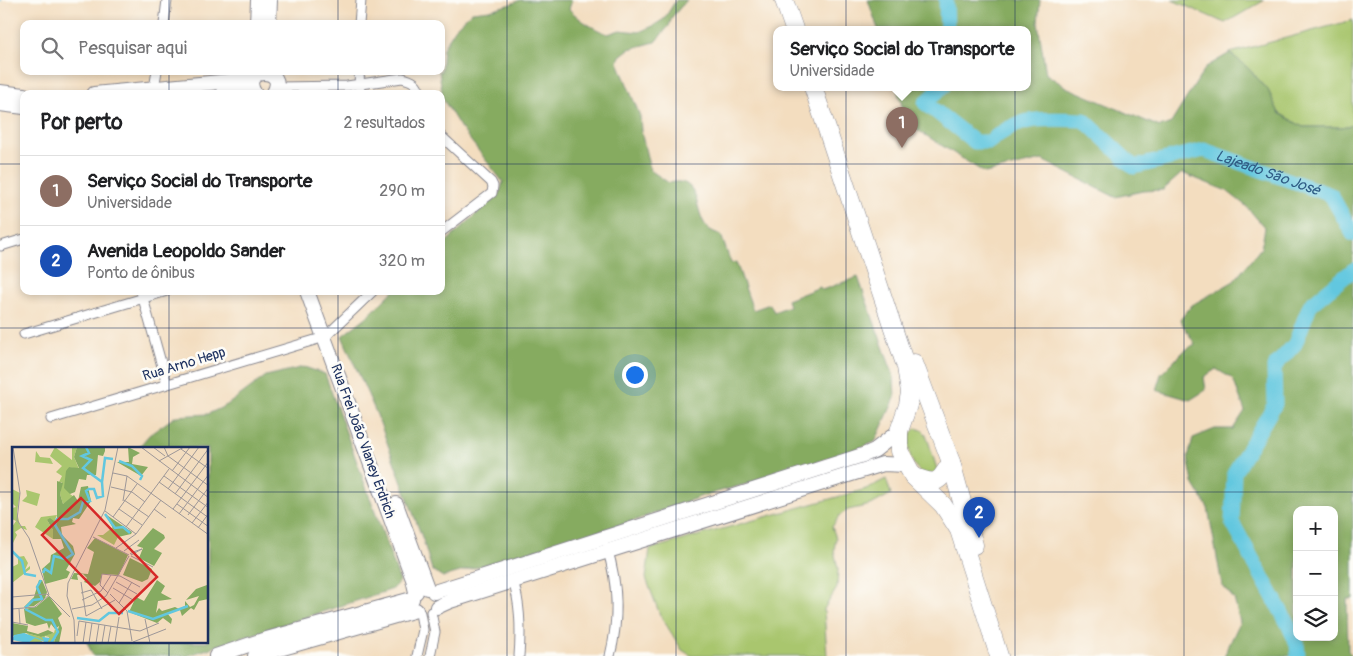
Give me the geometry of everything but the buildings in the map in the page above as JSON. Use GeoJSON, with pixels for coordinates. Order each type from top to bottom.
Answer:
{"type":"FeatureCollection","features":[{"type":"Feature","properties":{"kind":"highway"},"geometry":{"type":"LineString","coordinates":[[784,0],[793,26]]}},
{"type":"Feature","properties":{"kind":"highway"},"geometry":{"type":"LineString","coordinates":[[797,0],[806,26]]}},
{"type":"Feature","properties":{"kind":"highway"},"geometry":{"type":"LineString","coordinates":[[814,91],[906,367],[910,392],[908,405],[899,431],[899,451],[910,471],[943,505],[959,530],[999,656]]}},
{"type":"Feature","properties":{"kind":"highway"},"geometry":{"type":"LineString","coordinates":[[826,91],[915,364],[951,462],[1008,656]]}},
{"type":"Feature","properties":{"kind":"highway"},"geometry":{"type":"LineString","coordinates":[[899,431],[917,419],[922,419],[938,426]]}},
{"type":"Feature","properties":{"kind":"highway"},"geometry":{"type":"LineString","coordinates":[[910,471],[931,482],[936,481],[940,479],[951,462]]}},
{"type":"Feature","properties":{"kind":"street"},"geometry":{"type":"LineString","coordinates":[[164,20],[167,0]]}},
{"type":"Feature","properties":{"kind":"street"},"geometry":{"type":"LineString","coordinates":[[257,20],[258,0]]}},
{"type":"Feature","properties":{"kind":"street"},"geometry":{"type":"LineString","coordinates":[[269,20],[270,0]]}},
{"type":"Feature","properties":{"kind":"street"},"geometry":{"type":"LineString","coordinates":[[359,20],[361,0]]}},
{"type":"Feature","properties":{"kind":"street"},"geometry":{"type":"LineString","coordinates":[[154,88],[156,75]]}},
{"type":"Feature","properties":{"kind":"street"},"geometry":{"type":"LineString","coordinates":[[272,75],[275,79],[275,90],[360,89],[402,78],[416,84],[418,90]]}},
{"type":"Feature","properties":{"kind":"street"},"geometry":{"type":"LineString","coordinates":[[359,75],[360,89]]}},
{"type":"Feature","properties":{"kind":"street"},"geometry":{"type":"LineString","coordinates":[[134,90],[254,82]]}},
{"type":"Feature","properties":{"kind":"street"},"geometry":{"type":"LineString","coordinates":[[233,90],[254,82]]}},
{"type":"Feature","properties":{"kind":"street"},"geometry":{"type":"LineString","coordinates":[[0,92],[20,94]]}},
{"type":"Feature","properties":{"kind":"street"},"geometry":{"type":"LineString","coordinates":[[0,104],[20,106]]}},
{"type":"Feature","properties":{"kind":"street"},"geometry":{"type":"LineString","coordinates":[[445,140],[494,186],[492,193],[445,229]]}},
{"type":"Feature","properties":{"kind":"street"},"geometry":{"type":"LineString","coordinates":[[1,246],[20,240]]}},
{"type":"Feature","properties":{"kind":"street"},"geometry":{"type":"LineString","coordinates":[[24,334],[142,295],[167,384]]}},
{"type":"Feature","properties":{"kind":"street","name":"Rua Frei João Vianey Erdrich"},"geometry":{"type":"LineString","coordinates":[[309,295],[329,334]]}},
{"type":"Feature","properties":{"kind":"street","name":"Rua Frei João Vianey Erdrich"},"geometry":{"type":"LineString","coordinates":[[318,295],[329,334],[435,632],[430,656]]}},
{"type":"Feature","properties":{"kind":"street"},"geometry":{"type":"LineString","coordinates":[[329,334],[369,295]]}},
{"type":"Feature","properties":{"kind":"street","name":"Rua Arno Hepp"},"geometry":{"type":"LineString","coordinates":[[51,418],[329,334]]}},
{"type":"Feature","properties":{"kind":"street"},"geometry":{"type":"LineString","coordinates":[[255,656],[606,544],[866,454],[875,450],[899,431]]}},
{"type":"Feature","properties":{"kind":"street"},"geometry":{"type":"LineString","coordinates":[[216,656],[263,640],[424,602],[450,600],[513,581],[606,544],[883,464],[910,471]]}},
{"type":"Feature","properties":{"kind":"street"},"geometry":{"type":"LineString","coordinates":[[606,544],[617,606],[615,632],[610,656]]}},
{"type":"Feature","properties":{"kind":"street"},"geometry":{"type":"LineString","coordinates":[[513,581],[520,621],[518,656]]}},
{"type":"Feature","properties":{"kind":"street","name":"Rua Frei João Vianey Erdrich"},"geometry":{"type":"LineString","coordinates":[[418,656],[423,630],[424,602]]}},
{"type":"Feature","properties":{"kind":"green space"},"geometry":{"type":"Polygon","coordinates":[[[520,0],[572,0],[569,9],[573,13],[587,24],[608,34],[620,30],[639,32],[653,26],[664,19],[676,0],[687,0],[672,17],[669,26],[655,42],[629,49],[620,56],[618,62],[640,116],[641,131],[650,170],[669,183],[680,182],[687,184],[692,189],[703,220],[708,228],[721,235],[731,263],[736,262],[753,310],[770,304],[774,312],[789,306],[787,300],[820,287],[822,290],[858,277],[894,377],[895,398],[875,442],[762,480],[702,496],[631,522],[443,577],[432,570],[423,540],[377,415],[342,336],[369,315],[389,295],[445,295],[445,243],[500,192],[503,182],[460,127],[445,102],[445,90],[442,90],[440,75],[445,75],[445,45],[457,26],[472,12],[490,10],[520,0]]]}},
{"type":"Feature","properties":{"kind":"green space"},"geometry":{"type":"Polygon","coordinates":[[[868,0],[1040,0],[1038,23],[1046,74],[1066,87],[1160,127],[1171,123],[1206,67],[1230,53],[1249,69],[1268,90],[1279,113],[1303,127],[1342,127],[1353,125],[1353,599],[1347,599],[1348,651],[1353,656],[1224,656],[1240,622],[1234,599],[1222,585],[1208,508],[1193,483],[1188,457],[1193,438],[1215,429],[1233,429],[1245,411],[1233,379],[1216,369],[1204,377],[1206,390],[1190,400],[1156,390],[1161,374],[1184,351],[1195,344],[1180,320],[1192,305],[1234,281],[1261,248],[1265,228],[1246,206],[1227,191],[1182,173],[1163,190],[1143,191],[1115,197],[1042,160],[985,173],[908,124],[897,91],[1031,91],[1031,26],[877,26],[868,0]]]}},
{"type":"Feature","properties":{"kind":"green space"},"geometry":{"type":"Polygon","coordinates":[[[1172,0],[1265,0],[1225,23],[1172,0]]]}},
{"type":"Feature","properties":{"kind":"green space"},"geometry":{"type":"Polygon","coordinates":[[[1353,20],[1353,125],[1342,127],[1303,127],[1279,113],[1268,90],[1249,69],[1230,53],[1353,20]]]}},
{"type":"Feature","properties":{"kind":"green space"},"geometry":{"type":"Polygon","coordinates":[[[304,367],[325,374],[400,581],[393,589],[186,656],[93,656],[88,644],[209,644],[209,447],[139,447],[149,435],[176,416],[208,414],[227,405],[266,376],[304,367]]]}},
{"type":"Feature","properties":{"kind":"green space"},"geometry":{"type":"Polygon","coordinates":[[[916,428],[926,434],[937,469],[936,473],[924,475],[913,462],[909,451],[909,440],[910,435],[916,428]]]}},
{"type":"Feature","properties":{"kind":"green space"},"geometry":{"type":"Polygon","coordinates":[[[886,479],[891,494],[871,505],[848,510],[840,515],[832,527],[836,538],[834,550],[838,569],[837,588],[824,609],[827,656],[692,656],[682,650],[660,615],[646,578],[650,549],[866,489],[886,479]]]}},
{"type":"Feature","properties":{"kind":"waterway","name":"Lajeado São José"},"geometry":{"type":"LineString","coordinates":[[946,0],[947,26]]}},
{"type":"Feature","properties":{"kind":"waterway","name":"Lajeado São José"},"geometry":{"type":"LineString","coordinates":[[938,91],[925,103],[975,142],[989,142],[1001,133],[1023,122],[1045,119],[1084,120],[1134,167],[1204,150],[1331,195],[1353,234]]}},
{"type":"Feature","properties":{"kind":"waterway","name":"Lajeado São José"},"geometry":{"type":"LineString","coordinates":[[1298,656],[1297,644],[1288,624],[1232,522],[1234,473],[1275,404],[1274,367],[1295,344],[1310,305],[1353,270]]}},
{"type":"Feature","properties":{"kind":"place","name":"Serviço Social do Transporte"},"geometry":{"type":"Point","coordinates":[902,148]}},
{"type":"Feature","properties":{"kind":"place","name":"Avenida Leopoldo Sander"},"geometry":{"type":"Point","coordinates":[979,538]}}]}
